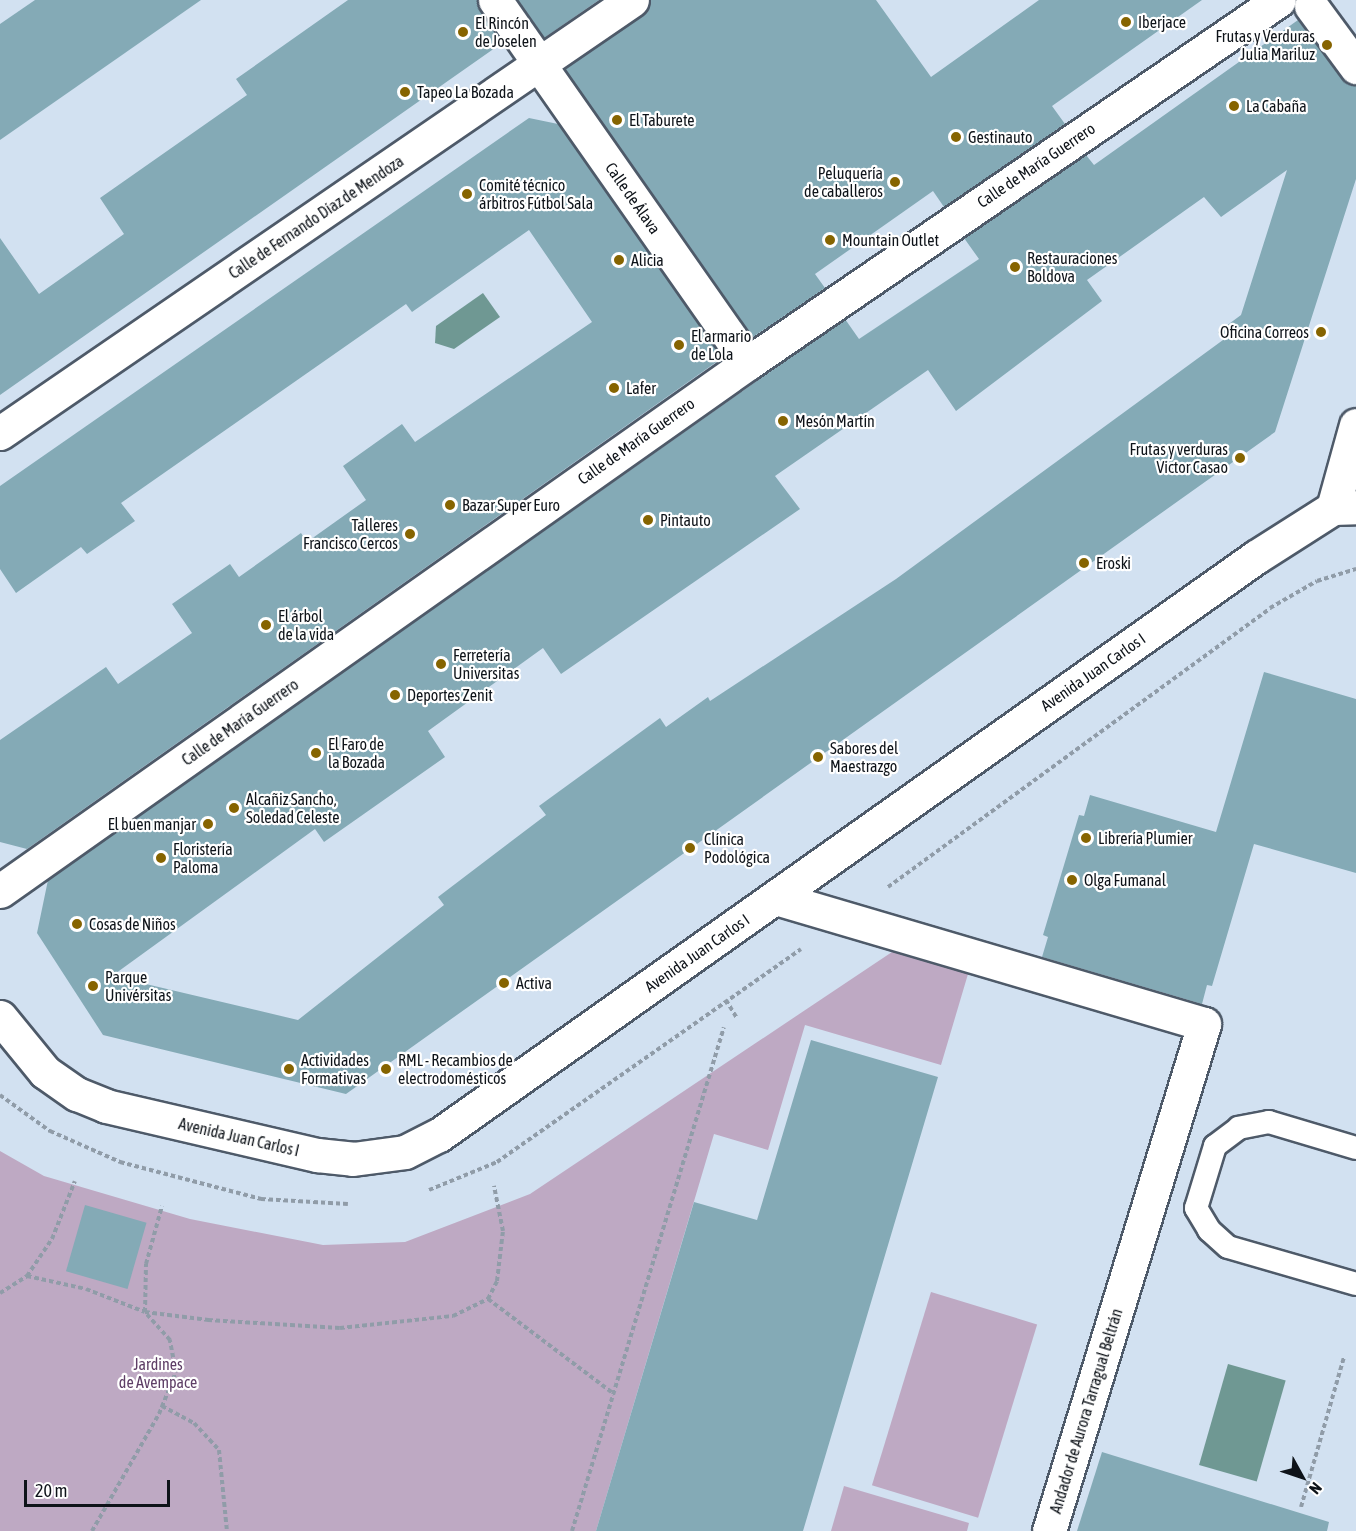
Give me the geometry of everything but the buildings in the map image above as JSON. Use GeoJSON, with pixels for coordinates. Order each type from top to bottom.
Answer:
{"type":"FeatureCollection","features":[{"type":"Feature","properties":{"kind":"street","name":"Calle de Álava"},"geometry":{"type":"LineString","coordinates":[[495,0],[741,353]]}},
{"type":"Feature","properties":{"kind":"street","name":"Calle de Fernando Díaz de Mendoza"},"geometry":{"type":"LineString","coordinates":[[0,433],[632,0]]}},
{"type":"Feature","properties":{"kind":"street","name":"Calle de María Guerrero"},"geometry":{"type":"LineString","coordinates":[[0,891],[748,363],[1279,0]]}},
{"type":"Feature","properties":{"kind":"street"},"geometry":{"type":"LineString","coordinates":[[1311,6],[1356,67]]}},
{"type":"Feature","properties":{"kind":"street"},"geometry":{"type":"LineString","coordinates":[[1345,508],[1356,425]]}},
{"type":"Feature","properties":{"kind":"street","name":"Avenida Juan Carlos I"},"geometry":{"type":"LineString","coordinates":[[0,1017],[45,1072],[77,1095],[106,1106],[317,1155],[353,1159],[405,1152],[439,1135],[776,898],[1345,508]]}},
{"type":"Feature","properties":{"kind":"street","name":"Andador de Aurora Tarragual Beltrán"},"geometry":{"type":"LineString","coordinates":[[776,898],[1204,1024],[1049,1531]]}},
{"type":"Feature","properties":{"kind":"lane"},"geometry":{"type":"LineString","coordinates":[[1356,1148],[1269,1122],[1239,1128],[1215,1146],[1196,1208],[1209,1230],[1228,1247],[1356,1284]]}},
{"type":"Feature","properties":{"kind":"path"},"geometry":{"type":"LineString","coordinates":[[726,1000],[737,1018]]}},
{"type":"Feature","properties":{"kind":"path"},"geometry":{"type":"LineString","coordinates":[[572,1531],[724,1028]]}},
{"type":"Feature","properties":{"kind":"path"},"geometry":{"type":"LineString","coordinates":[[0,1293],[27,1276],[52,1239],[75,1181]]}},
{"type":"Feature","properties":{"kind":"path"},"geometry":{"type":"LineString","coordinates":[[27,1276],[87,1289],[146,1312],[287,1327],[381,1326],[453,1316],[488,1299],[497,1281],[503,1231],[494,1186]]}},
{"type":"Feature","properties":{"kind":"path"},"geometry":{"type":"LineString","coordinates":[[92,1531],[162,1406],[176,1372],[175,1353],[146,1312],[146,1264],[162,1206]]}},
{"type":"Feature","properties":{"kind":"path"},"geometry":{"type":"LineString","coordinates":[[488,1299],[614,1394]]}},
{"type":"Feature","properties":{"kind":"path"},"geometry":{"type":"LineString","coordinates":[[1301,1507],[1344,1357]]}},
{"type":"Feature","properties":{"kind":"path"},"geometry":{"type":"LineString","coordinates":[[162,1406],[194,1423],[219,1450],[227,1531]]}},
{"type":"Feature","properties":{"kind":"green space","name":"Jardines de Avempace"},"geometry":{"type":"Polygon","coordinates":[[[892,952],[968,974],[941,1065],[805,1025],[768,1150],[714,1134],[596,1531],[0,1531],[0,1151],[44,1176],[190,1219],[323,1245],[405,1242],[530,1194],[892,952]]]}},
{"type":"Feature","properties":{"kind":"green space"},"geometry":{"type":"Polygon","coordinates":[[[931,1292],[1037,1324],[978,1518],[872,1485],[931,1292]]]}},
{"type":"Feature","properties":{"kind":"green space"},"geometry":{"type":"Polygon","coordinates":[[[844,1486],[969,1523],[967,1531],[831,1531],[844,1486]]]}},
{"type":"Feature","properties":{"kind":"shaded area"},"geometry":{"type":"Polygon","coordinates":[[[483,293],[500,317],[454,349],[435,343],[436,326],[483,293]]]}},
{"type":"Feature","properties":{"kind":"shaded area"},"geometry":{"type":"Polygon","coordinates":[[[1228,1364],[1286,1381],[1257,1481],[1199,1465],[1228,1364]]]}},
{"type":"Feature","properties":{"kind":"place","name":"Iberjace"},"geometry":{"type":"Point","coordinates":[1126,22]}},
{"type":"Feature","properties":{"kind":"place","name":"El Rincón de Joselen"},"geometry":{"type":"Point","coordinates":[463,32]}},
{"type":"Feature","properties":{"kind":"place","name":"Frutas y Verduras Julia Mariluz"},"geometry":{"type":"Point","coordinates":[1327,45]}},
{"type":"Feature","properties":{"kind":"place","name":"Tapeo La Bozada"},"geometry":{"type":"Point","coordinates":[405,92]}},
{"type":"Feature","properties":{"kind":"place","name":"La Cabaña"},"geometry":{"type":"Point","coordinates":[1234,106]}},
{"type":"Feature","properties":{"kind":"place","name":"El Taburete"},"geometry":{"type":"Point","coordinates":[617,120]}},
{"type":"Feature","properties":{"kind":"place","name":"Gestinauto"},"geometry":{"type":"Point","coordinates":[956,137]}},
{"type":"Feature","properties":{"kind":"place","name":"Peluquería de caballeros"},"geometry":{"type":"Point","coordinates":[895,182]}},
{"type":"Feature","properties":{"kind":"place","name":"Comité técnico árbitros Fútbol Sala"},"geometry":{"type":"Point","coordinates":[467,194]}},
{"type":"Feature","properties":{"kind":"place","name":"Mountain Outlet"},"geometry":{"type":"Point","coordinates":[830,240]}},
{"type":"Feature","properties":{"kind":"place","name":"Alicia"},"geometry":{"type":"Point","coordinates":[619,260]}},
{"type":"Feature","properties":{"kind":"place","name":"Restauraciones Boldova"},"geometry":{"type":"Point","coordinates":[1015,267]}},
{"type":"Feature","properties":{"kind":"place","name":"Oficina Correos"},"geometry":{"type":"Point","coordinates":[1321,332]}},
{"type":"Feature","properties":{"kind":"place","name":"El armario de Lola"},"geometry":{"type":"Point","coordinates":[679,345]}},
{"type":"Feature","properties":{"kind":"place","name":"Lafer"},"geometry":{"type":"Point","coordinates":[614,388]}},
{"type":"Feature","properties":{"kind":"place","name":"Mesón Martín"},"geometry":{"type":"Point","coordinates":[783,421]}},
{"type":"Feature","properties":{"kind":"place","name":"Frutas y verduras Victor Casao"},"geometry":{"type":"Point","coordinates":[1240,458]}},
{"type":"Feature","properties":{"kind":"place","name":"Bazar Super Euro"},"geometry":{"type":"Point","coordinates":[450,505]}},
{"type":"Feature","properties":{"kind":"place","name":"Pintauto"},"geometry":{"type":"Point","coordinates":[648,520]}},
{"type":"Feature","properties":{"kind":"place","name":"Talleres Francisco Cercos"},"geometry":{"type":"Point","coordinates":[410,534]}},
{"type":"Feature","properties":{"kind":"place","name":"Eroski"},"geometry":{"type":"Point","coordinates":[1084,563]}},
{"type":"Feature","properties":{"kind":"place","name":"El árbol de la vida"},"geometry":{"type":"Point","coordinates":[266,625]}},
{"type":"Feature","properties":{"kind":"place","name":"Ferretería Universitas"},"geometry":{"type":"Point","coordinates":[441,664]}},
{"type":"Feature","properties":{"kind":"place","name":"Deportes Zenit"},"geometry":{"type":"Point","coordinates":[395,695]}},
{"type":"Feature","properties":{"kind":"place","name":"El Faro de la Bozada"},"geometry":{"type":"Point","coordinates":[316,753]}},
{"type":"Feature","properties":{"kind":"place","name":"Sabores del Maestrazgo"},"geometry":{"type":"Point","coordinates":[818,757]}},
{"type":"Feature","properties":{"kind":"place","name":"Alcañiz Sancho, Soledad Celeste"},"geometry":{"type":"Point","coordinates":[234,808]}},
{"type":"Feature","properties":{"kind":"place","name":"El buen manjar"},"geometry":{"type":"Point","coordinates":[208,824]}},
{"type":"Feature","properties":{"kind":"place","name":"Librería Plumier"},"geometry":{"type":"Point","coordinates":[1086,838]}},
{"type":"Feature","properties":{"kind":"place","name":"Clínica Podológica"},"geometry":{"type":"Point","coordinates":[690,848]}},
{"type":"Feature","properties":{"kind":"place","name":"Floristería Paloma"},"geometry":{"type":"Point","coordinates":[161,858]}},
{"type":"Feature","properties":{"kind":"place","name":"Olga Fumanal"},"geometry":{"type":"Point","coordinates":[1072,880]}},
{"type":"Feature","properties":{"kind":"place","name":"Cosas de Niños"},"geometry":{"type":"Point","coordinates":[77,924]}},
{"type":"Feature","properties":{"kind":"place","name":"Activa"},"geometry":{"type":"Point","coordinates":[504,983]}},
{"type":"Feature","properties":{"kind":"place","name":"Parque Univérsitas"},"geometry":{"type":"Point","coordinates":[93,986]}},
{"type":"Feature","properties":{"kind":"place","name":"Actividades Formativas"},"geometry":{"type":"Point","coordinates":[289,1069]}},
{"type":"Feature","properties":{"kind":"place","name":"RML - Recambios de electrodomésticos"},"geometry":{"type":"Point","coordinates":[386,1069]}}]}
